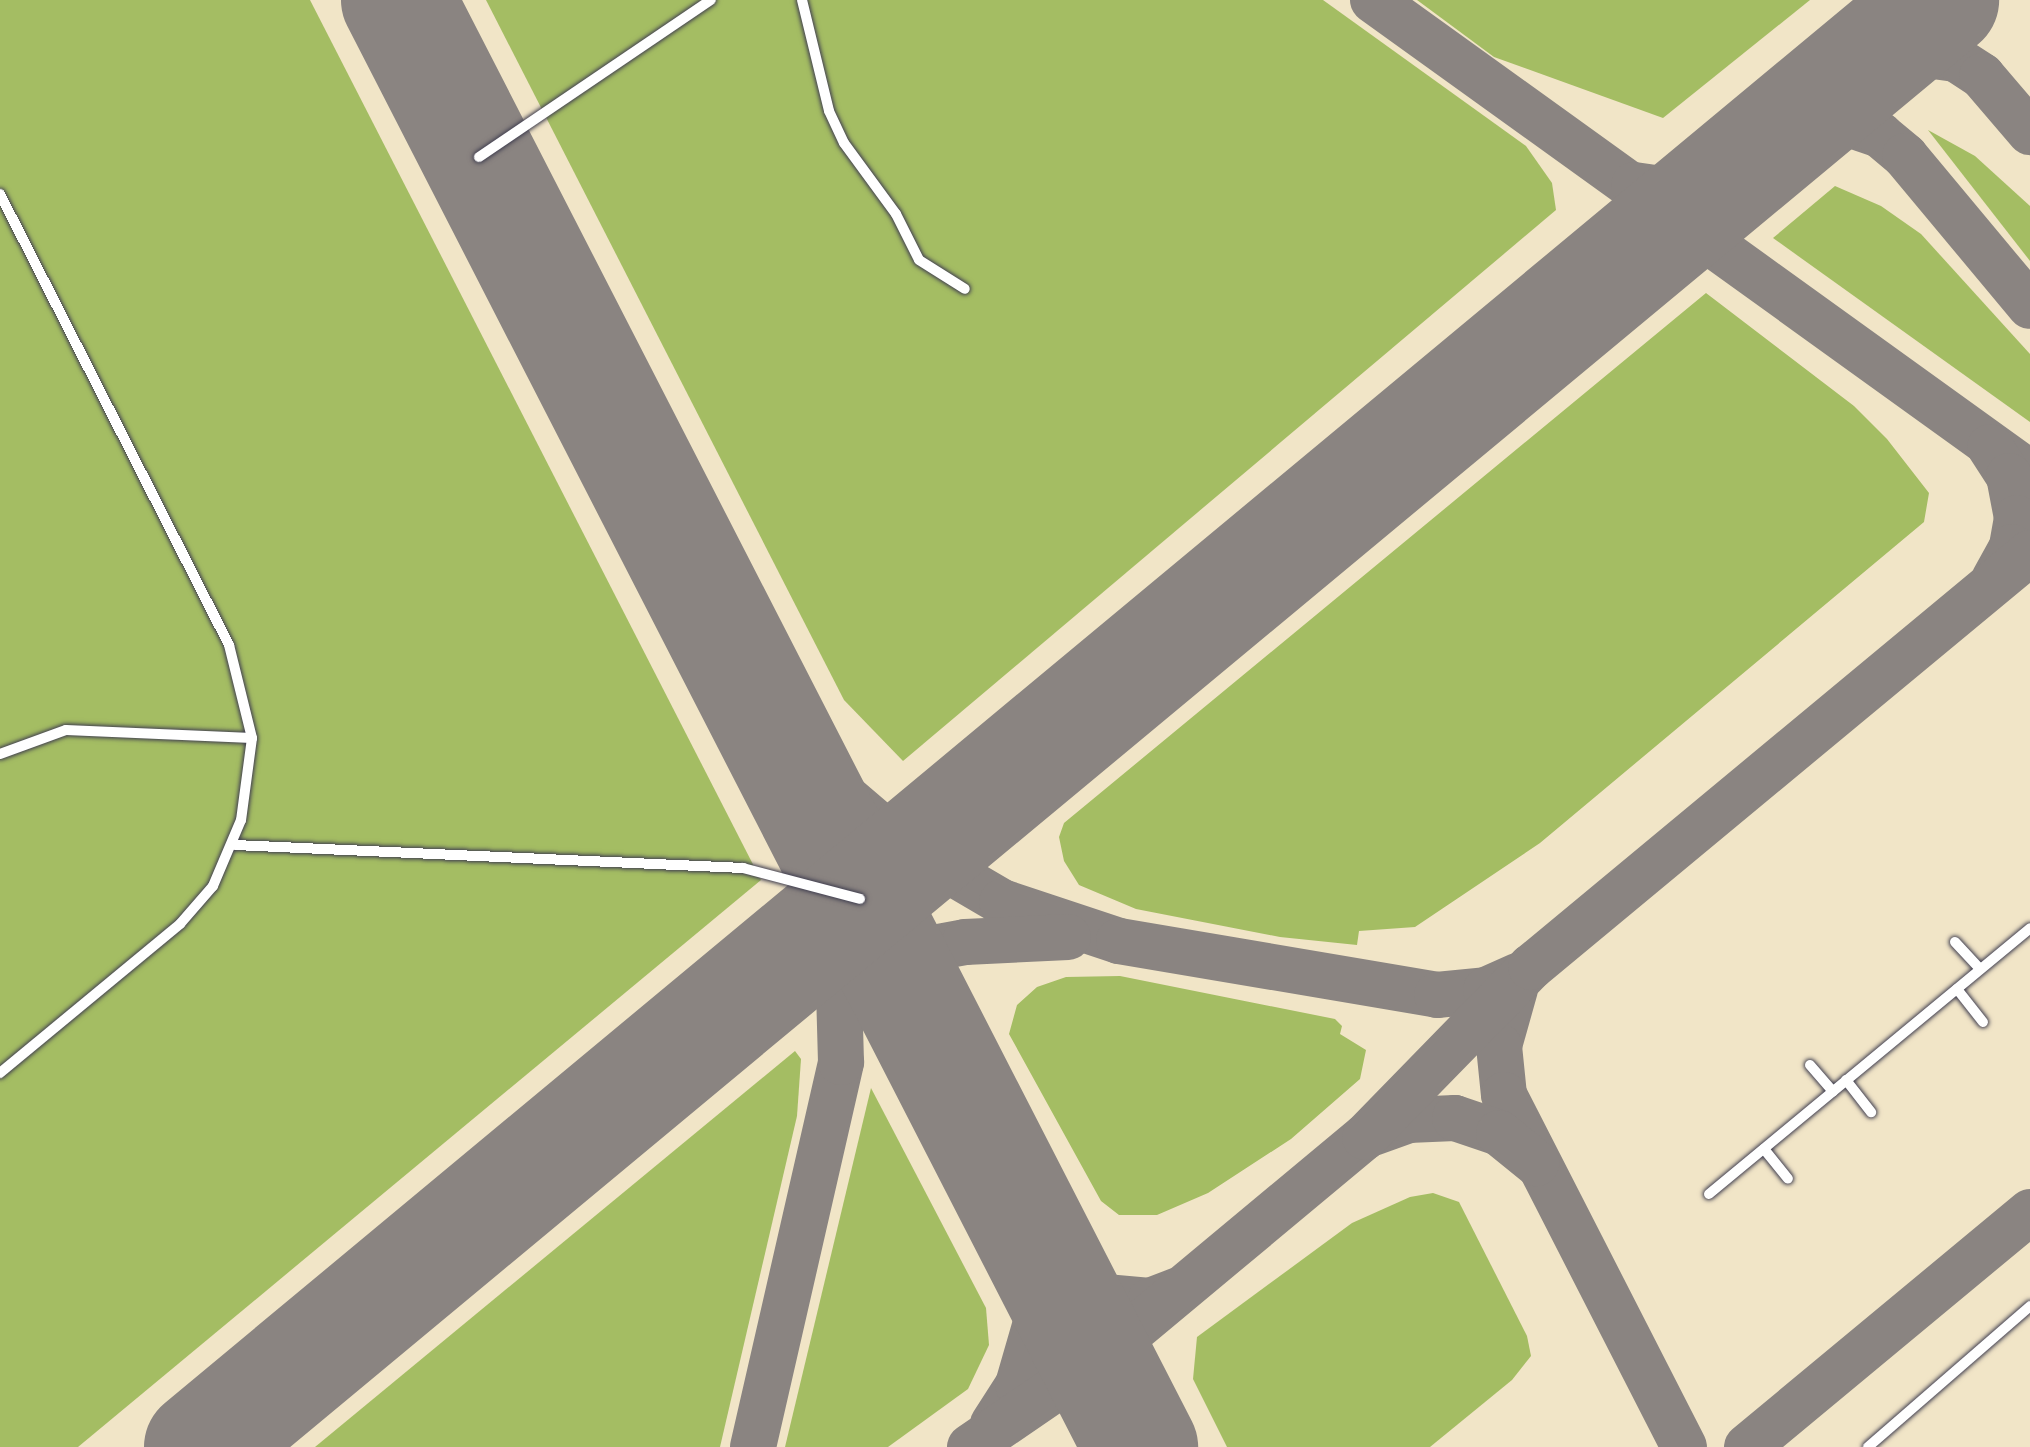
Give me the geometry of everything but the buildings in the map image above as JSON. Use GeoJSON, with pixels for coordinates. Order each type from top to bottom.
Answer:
{"type":"FeatureCollection","features":[{"type":"Feature","properties":{"kind":"lane"},"geometry":{"type":"LineString","coordinates":[[478,158],[711,0]]}},
{"type":"Feature","properties":{"kind":"lane"},"geometry":{"type":"LineString","coordinates":[[802,0],[839,132],[932,263],[965,289]]}},
{"type":"Feature","properties":{"kind":"lane"},"geometry":{"type":"LineString","coordinates":[[0,194],[229,645],[252,738],[234,845],[220,876],[180,924],[0,1073]]}},
{"type":"Feature","properties":{"kind":"lane"},"geometry":{"type":"LineString","coordinates":[[0,754],[66,730],[252,738]]}},
{"type":"Feature","properties":{"kind":"lane"},"geometry":{"type":"LineString","coordinates":[[234,845],[743,867],[860,899]]}},
{"type":"Feature","properties":{"kind":"lane"},"geometry":{"type":"LineString","coordinates":[[1709,1194],[2030,928]]}},
{"type":"Feature","properties":{"kind":"lane"},"geometry":{"type":"LineString","coordinates":[[1955,942],[1980,970]]}},
{"type":"Feature","properties":{"kind":"lane"},"geometry":{"type":"LineString","coordinates":[[1957,989],[1983,1022]]}},
{"type":"Feature","properties":{"kind":"lane"},"geometry":{"type":"LineString","coordinates":[[1810,1065],[1833,1091]]}},
{"type":"Feature","properties":{"kind":"lane"},"geometry":{"type":"LineString","coordinates":[[1846,1080],[1871,1112]]}},
{"type":"Feature","properties":{"kind":"lane"},"geometry":{"type":"LineString","coordinates":[[1764,1149],[1788,1179]]}},
{"type":"Feature","properties":{"kind":"lane"},"geometry":{"type":"LineString","coordinates":[[1868,1447],[2030,1306]]}},
{"type":"Feature","properties":{"kind":"green space"},"geometry":{"type":"Polygon","coordinates":[[[0,0],[310,0],[761,880],[78,1447],[0,1447],[0,0]]]}},
{"type":"Feature","properties":{"kind":"green space"},"geometry":{"type":"Polygon","coordinates":[[[486,0],[1323,0],[1526,146],[1552,183],[1556,210],[903,761],[844,700],[486,0]]]}},
{"type":"Feature","properties":{"kind":"green space"},"geometry":{"type":"Polygon","coordinates":[[[1417,0],[1810,0],[1663,118],[1494,57],[1417,0]]]}},
{"type":"Feature","properties":{"kind":"green space"},"geometry":{"type":"Polygon","coordinates":[[[1928,130],[1975,156],[2030,206],[2030,261],[1928,130]]]}},
{"type":"Feature","properties":{"kind":"green space"},"geometry":{"type":"Polygon","coordinates":[[[1835,186],[1881,206],[1921,234],[2030,354],[2030,422],[1773,238],[1835,186]]]}},
{"type":"Feature","properties":{"kind":"green space"},"geometry":{"type":"Polygon","coordinates":[[[1706,293],[1854,406],[1887,439],[1929,493],[1924,522],[1540,843],[1415,927],[1359,931],[1357,945],[1280,937],[1136,909],[1079,885],[1064,861],[1059,837],[1064,823],[1706,293]]]}},
{"type":"Feature","properties":{"kind":"green space"},"geometry":{"type":"Polygon","coordinates":[[[1120,976],[1335,1019],[1342,1026],[1340,1034],[1366,1050],[1360,1079],[1291,1139],[1208,1193],[1157,1215],[1119,1215],[1101,1201],[1009,1034],[1017,1005],[1037,987],[1066,977],[1120,976]]]}},
{"type":"Feature","properties":{"kind":"green space"},"geometry":{"type":"Polygon","coordinates":[[[795,1051],[801,1059],[797,1116],[720,1447],[315,1447],[795,1051]]]}},
{"type":"Feature","properties":{"kind":"green space"},"geometry":{"type":"Polygon","coordinates":[[[871,1088],[986,1308],[989,1345],[968,1389],[888,1447],[785,1447],[871,1088]]]}},
{"type":"Feature","properties":{"kind":"green space"},"geometry":{"type":"Polygon","coordinates":[[[1433,1193],[1459,1202],[1527,1336],[1531,1356],[1512,1380],[1430,1447],[1227,1447],[1193,1379],[1197,1337],[1352,1223],[1410,1197],[1433,1193]]]}},
{"type":"Feature","properties":{"kind":"taxiway"},"geometry":{"type":"LineString","coordinates":[[1373,0],[2030,473]]}},
{"type":"Feature","properties":{"kind":"taxiway"},"geometry":{"type":"LineString","coordinates":[[1860,68],[1904,52],[1956,59],[1982,76],[2030,132]]}},
{"type":"Feature","properties":{"kind":"taxiway"},"geometry":{"type":"LineString","coordinates":[[1767,144],[1813,124],[1851,125],[1880,135],[1905,156],[2030,306]]}},
{"type":"Feature","properties":{"kind":"taxiway"},"geometry":{"type":"LineString","coordinates":[[1634,185],[1682,192],[1724,180]]}},
{"type":"Feature","properties":{"kind":"taxiway"},"geometry":{"type":"LineString","coordinates":[[1990,447],[2009,476],[2017,518],[2012,547],[1994,579]]}},
{"type":"Feature","properties":{"kind":"taxiway"},"geometry":{"type":"LineString","coordinates":[[970,1447],[1097,1360],[1365,1137],[1531,967],[2030,553]]}},
{"type":"Feature","properties":{"kind":"taxiway"},"geometry":{"type":"LineString","coordinates":[[735,656],[780,725],[834,787],[896,840],[1002,902],[1119,941],[1437,995],[1486,990],[1518,976]]}},
{"type":"Feature","properties":{"kind":"taxiway"},"geometry":{"type":"LineString","coordinates":[[753,1447],[841,1062],[837,917],[802,788]]}},
{"type":"Feature","properties":{"kind":"taxiway"},"geometry":{"type":"LineString","coordinates":[[703,1029],[795,985],[889,956],[965,942],[1068,937]]}},
{"type":"Feature","properties":{"kind":"taxiway"},"geometry":{"type":"LineString","coordinates":[[1515,989],[1499,1046],[1504,1095],[1684,1447]]}},
{"type":"Feature","properties":{"kind":"taxiway"},"geometry":{"type":"LineString","coordinates":[[1373,1133],[1408,1120],[1455,1118],[1499,1133],[1536,1163]]}},
{"type":"Feature","properties":{"kind":"taxiway"},"geometry":{"type":"LineString","coordinates":[[993,1424],[1018,1385],[1037,1319],[1033,1253],[1009,1190]]}},
{"type":"Feature","properties":{"kind":"taxiway"},"geometry":{"type":"LineString","coordinates":[[1747,1447],[2030,1212]]}},
{"type":"Feature","properties":{"kind":"taxiway"},"geometry":{"type":"LineString","coordinates":[[1037,1244],[1062,1276],[1094,1296],[1150,1301],[1178,1290]]}},
{"type":"Feature","properties":{"kind":"runway"},"geometry":{"type":"LineString","coordinates":[[398,0],[1141,1447]]}},
{"type":"Feature","properties":{"kind":"runway"},"geometry":{"type":"LineString","coordinates":[[201,1447],[1942,0]]}}]}
